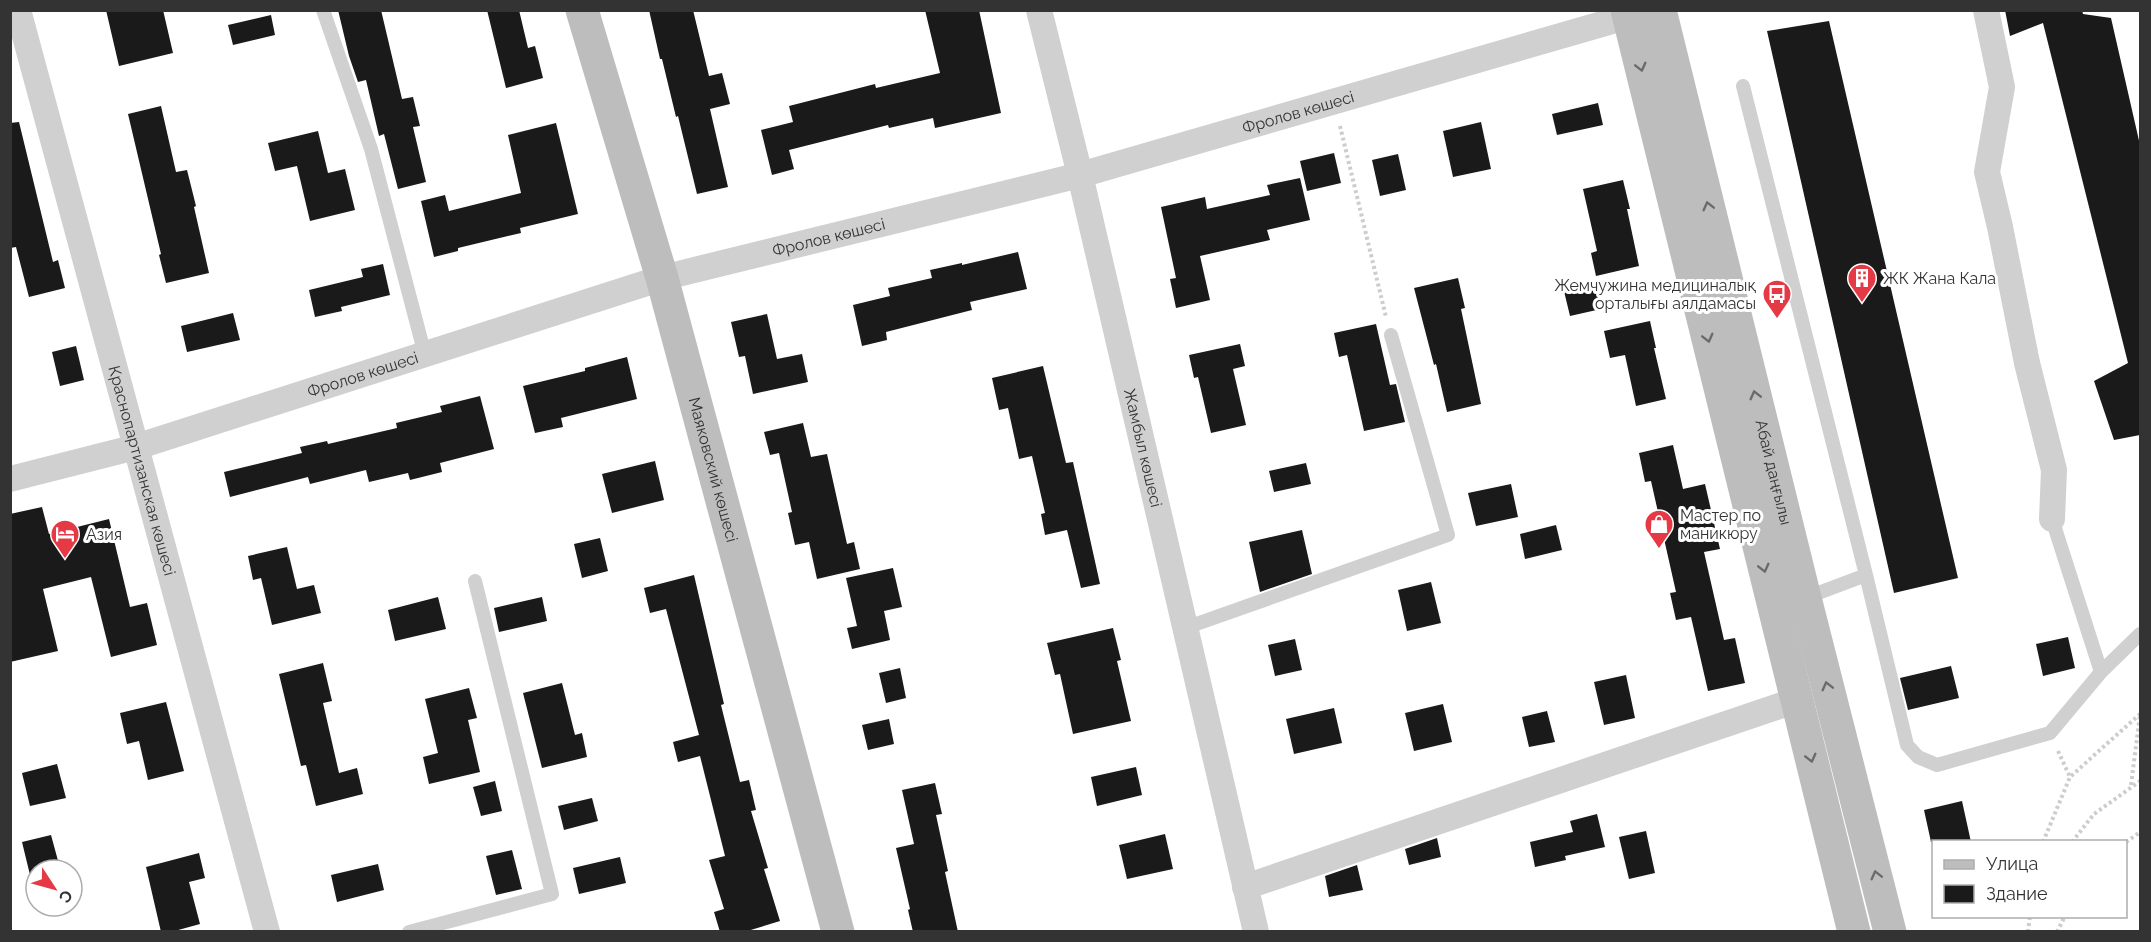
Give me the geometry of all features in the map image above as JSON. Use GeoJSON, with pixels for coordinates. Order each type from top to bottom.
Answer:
{"type":"FeatureCollection","features":[{"type":"Feature","properties":{"kind":"main road","name":"Маяковский көшесі"},"geometry":{"type":"LineString","coordinates":[[582,10],[662,278],[838,932]]}},
{"type":"Feature","properties":{"kind":"main road","name":"Абай даңғылы"},"geometry":{"type":"LineString","coordinates":[[1641,12],[1805,597],[1890,932]]}},
{"type":"Feature","properties":{"kind":"main road","name":"Абай даңғылы"},"geometry":{"type":"LineString","coordinates":[[1641,12],[1797,700],[1854,932]]}},
{"type":"Feature","properties":{"kind":"street","name":"Краснопартизанская көшесі"},"geometry":{"type":"LineString","coordinates":[[18,10],[267,932]]}},
{"type":"Feature","properties":{"kind":"street","name":"Жамбыл көшесі"},"geometry":{"type":"LineString","coordinates":[[1039,10],[1080,175],[1256,932]]}},
{"type":"Feature","properties":{"kind":"street"},"geometry":{"type":"LineString","coordinates":[[1986,10],[2002,87],[1987,172],[2027,363],[2054,470],[2052,519]]}},
{"type":"Feature","properties":{"kind":"street","name":"Фролов көшесі"},"geometry":{"type":"LineString","coordinates":[[10,479],[136,447],[662,278],[1080,175],[1641,12]]}},
{"type":"Feature","properties":{"kind":"street"},"geometry":{"type":"LineString","coordinates":[[1245,887],[1797,700]]}},
{"type":"Feature","properties":{"kind":"lane"},"geometry":{"type":"LineString","coordinates":[[323,10],[371,149],[425,355]]}},
{"type":"Feature","properties":{"kind":"lane"},"geometry":{"type":"LineString","coordinates":[[1743,86],[1907,745],[1918,757],[1937,765],[2050,733],[2101,672],[2140,634]]}},
{"type":"Feature","properties":{"kind":"lane"},"geometry":{"type":"LineString","coordinates":[[1185,628],[1448,535],[1390,336]]}},
{"type":"Feature","properties":{"kind":"lane"},"geometry":{"type":"LineString","coordinates":[[2052,519],[2101,672]]}},
{"type":"Feature","properties":{"kind":"lane"},"geometry":{"type":"LineString","coordinates":[[1805,597],[1866,575]]}},
{"type":"Feature","properties":{"kind":"lane"},"geometry":{"type":"LineString","coordinates":[[409,932],[552,894],[475,581]]}},
{"type":"Feature","properties":{"kind":"path"},"geometry":{"type":"LineString","coordinates":[[1334,102],[1390,336]]}},
{"type":"Feature","properties":{"kind":"path"},"geometry":{"type":"LineString","coordinates":[[2044,840],[2070,777],[2140,714]]}},
{"type":"Feature","properties":{"kind":"path"},"geometry":{"type":"LineString","coordinates":[[2131,786],[2140,714]]}},
{"type":"Feature","properties":{"kind":"path"},"geometry":{"type":"LineString","coordinates":[[2050,733],[2070,777]]}},
{"type":"Feature","properties":{"kind":"path"},"geometry":{"type":"LineString","coordinates":[[2074,840],[2094,814],[2140,781]]}},
{"type":"Feature","properties":{"kind":"path"},"geometry":{"type":"LineString","coordinates":[[2127,841],[2140,832]]}},
{"type":"Feature","properties":{"kind":"path"},"geometry":{"type":"LineString","coordinates":[[2057,932],[2064,918]]}},
{"type":"Feature","properties":{"kind":"building"},"geometry":{"type":"Polygon","coordinates":[[[106,10],[163,10],[173,53],[119,66],[106,10]]]}},
{"type":"Feature","properties":{"kind":"building"},"geometry":{"type":"Polygon","coordinates":[[[338,10],[381,10],[402,99],[413,97],[420,126],[413,127],[426,182],[398,189],[384,134],[379,136],[366,80],[358,82],[338,10]]]}},
{"type":"Feature","properties":{"kind":"building"},"geometry":{"type":"Polygon","coordinates":[[[487,10],[519,10],[528,48],[535,46],[543,78],[506,88],[487,10]]]}},
{"type":"Feature","properties":{"kind":"building"},"geometry":{"type":"Polygon","coordinates":[[[649,10],[693,10],[709,76],[722,73],[730,104],[710,109],[728,187],[697,194],[649,10]]]}},
{"type":"Feature","properties":{"kind":"building"},"geometry":{"type":"Polygon","coordinates":[[[925,10],[979,10],[1001,113],[935,128],[933,118],[889,128],[888,125],[789,150],[794,169],[772,175],[761,130],[793,122],[789,106],[875,84],[876,88],[940,73],[925,10]]]}},
{"type":"Feature","properties":{"kind":"building"},"geometry":{"type":"Polygon","coordinates":[[[2005,10],[2082,10],[2083,14],[2111,18],[2140,145],[2140,435],[2114,440],[2094,381],[2128,363],[2043,23],[2010,36],[2005,10]]]}},
{"type":"Feature","properties":{"kind":"building"},"geometry":{"type":"Polygon","coordinates":[[[271,15],[275,35],[233,45],[228,25],[271,15]]]}},
{"type":"Feature","properties":{"kind":"building","name":"ЖК Жана Кала"},"geometry":{"type":"Polygon","coordinates":[[[1829,21],[1958,578],[1894,593],[1767,31],[1829,21]]]}},
{"type":"Feature","properties":{"kind":"building"},"geometry":{"type":"Polygon","coordinates":[[[1598,103],[1603,125],[1557,135],[1552,114],[1598,103]]]}},
{"type":"Feature","properties":{"kind":"building"},"geometry":{"type":"Polygon","coordinates":[[[161,106],[176,172],[187,170],[209,273],[166,283],[128,114],[161,106]]]}},
{"type":"Feature","properties":{"kind":"building"},"geometry":{"type":"Polygon","coordinates":[[[19,122],[53,262],[58,260],[65,288],[29,297],[16,247],[10,248],[10,123],[19,122]]]}},
{"type":"Feature","properties":{"kind":"building"},"geometry":{"type":"Polygon","coordinates":[[[1481,122],[1491,169],[1453,177],[1443,131],[1481,122]]]}},
{"type":"Feature","properties":{"kind":"building"},"geometry":{"type":"Polygon","coordinates":[[[556,123],[578,214],[520,228],[521,233],[458,248],[458,251],[434,257],[421,201],[445,195],[449,211],[521,193],[508,135],[556,123]]]}},
{"type":"Feature","properties":{"kind":"building"},"geometry":{"type":"Polygon","coordinates":[[[318,131],[328,173],[345,169],[355,210],[310,221],[297,166],[275,171],[268,143],[318,131]]]}},
{"type":"Feature","properties":{"kind":"building"},"geometry":{"type":"Polygon","coordinates":[[[1334,153],[1341,183],[1307,191],[1300,161],[1334,153]]]}},
{"type":"Feature","properties":{"kind":"building"},"geometry":{"type":"Polygon","coordinates":[[[1398,154],[1406,190],[1380,196],[1372,160],[1398,154]]]}},
{"type":"Feature","properties":{"kind":"building"},"geometry":{"type":"Polygon","coordinates":[[[1300,178],[1310,220],[1267,230],[1270,240],[1200,256],[1210,300],[1176,308],[1170,279],[1176,278],[1161,207],[1205,197],[1207,209],[1270,195],[1267,185],[1300,178]]]}},
{"type":"Feature","properties":{"kind":"building"},"geometry":{"type":"Polygon","coordinates":[[[1623,180],[1639,266],[1596,276],[1591,253],[1597,251],[1583,189],[1623,180]]]}},
{"type":"Feature","properties":{"kind":"building"},"geometry":{"type":"Polygon","coordinates":[[[1018,252],[1027,289],[970,302],[972,310],[886,332],[887,340],[862,346],[853,305],[890,296],[888,288],[932,278],[930,270],[1018,252]]]}},
{"type":"Feature","properties":{"kind":"building"},"geometry":{"type":"Polygon","coordinates":[[[383,264],[390,295],[341,307],[342,311],[315,317],[309,290],[363,277],[361,269],[383,264]]]}},
{"type":"Feature","properties":{"kind":"building"},"geometry":{"type":"Polygon","coordinates":[[[1458,278],[1465,308],[1461,309],[1481,404],[1447,412],[1414,288],[1458,278]]]}},
{"type":"Feature","properties":{"kind":"building"},"geometry":{"type":"Polygon","coordinates":[[[1594,280],[1601,309],[1570,316],[1563,287],[1594,280]]]}},
{"type":"Feature","properties":{"kind":"building"},"geometry":{"type":"Polygon","coordinates":[[[233,313],[240,340],[187,352],[181,326],[233,313]]]}},
{"type":"Feature","properties":{"kind":"building"},"geometry":{"type":"Polygon","coordinates":[[[767,314],[777,359],[802,354],[808,382],[753,394],[745,356],[739,357],[731,322],[767,314]]]}},
{"type":"Feature","properties":{"kind":"building"},"geometry":{"type":"Polygon","coordinates":[[[1650,321],[1666,399],[1636,406],[1625,355],[1610,358],[1604,331],[1650,321]]]}},
{"type":"Feature","properties":{"kind":"building"},"geometry":{"type":"Polygon","coordinates":[[[1376,324],[1390,385],[1396,384],[1405,422],[1364,431],[1347,355],[1339,357],[1334,333],[1376,324]]]}},
{"type":"Feature","properties":{"kind":"building"},"geometry":{"type":"Polygon","coordinates":[[[1240,344],[1245,366],[1233,369],[1246,425],[1211,433],[1198,377],[1194,378],[1189,355],[1240,344]]]}},
{"type":"Feature","properties":{"kind":"building"},"geometry":{"type":"Polygon","coordinates":[[[76,346],[84,380],[60,386],[52,352],[76,346]]]}},
{"type":"Feature","properties":{"kind":"building"},"geometry":{"type":"Polygon","coordinates":[[[627,357],[637,399],[561,418],[563,427],[535,433],[523,386],[585,371],[585,368],[627,357]]]}},
{"type":"Feature","properties":{"kind":"building"},"geometry":{"type":"Polygon","coordinates":[[[1043,366],[1066,463],[1073,462],[1100,584],[1081,588],[1067,530],[1045,535],[1041,514],[1045,513],[1032,456],[1019,459],[1008,408],[999,410],[992,378],[1043,366]]]}},
{"type":"Feature","properties":{"kind":"building"},"geometry":{"type":"Polygon","coordinates":[[[480,396],[494,449],[440,463],[442,472],[410,480],[408,473],[369,482],[366,470],[310,484],[308,477],[230,497],[224,472],[302,453],[300,447],[327,441],[328,444],[397,428],[396,423],[442,412],[440,406],[480,396]]]}},
{"type":"Feature","properties":{"kind":"building"},"geometry":{"type":"Polygon","coordinates":[[[803,423],[811,457],[827,454],[847,544],[854,542],[860,569],[817,579],[809,542],[795,545],[788,513],[792,512],[779,453],[770,455],[764,432],[803,423]]]}},
{"type":"Feature","properties":{"kind":"building"},"geometry":{"type":"Polygon","coordinates":[[[1673,445],[1683,489],[1705,484],[1720,549],[1704,552],[1724,640],[1735,638],[1745,683],[1708,691],[1691,617],[1676,620],[1670,593],[1676,592],[1651,481],[1645,482],[1639,453],[1673,445]]]}},
{"type":"Feature","properties":{"kind":"building"},"geometry":{"type":"Polygon","coordinates":[[[655,461],[664,500],[612,513],[602,474],[655,461]]]}},
{"type":"Feature","properties":{"kind":"building"},"geometry":{"type":"Polygon","coordinates":[[[1306,463],[1311,484],[1274,492],[1269,471],[1306,463]]]}},
{"type":"Feature","properties":{"kind":"building"},"geometry":{"type":"Polygon","coordinates":[[[1511,484],[1518,517],[1476,526],[1468,493],[1511,484]]]}},
{"type":"Feature","properties":{"kind":"building","name":"Азия"},"geometry":{"type":"Polygon","coordinates":[[[42,507],[49,534],[109,519],[130,607],[147,603],[157,645],[111,657],[91,577],[43,589],[58,651],[10,662],[10,514],[42,507]]]}},
{"type":"Feature","properties":{"kind":"building"},"geometry":{"type":"Polygon","coordinates":[[[1556,525],[1562,550],[1525,559],[1520,534],[1556,525]]]}},
{"type":"Feature","properties":{"kind":"building"},"geometry":{"type":"Polygon","coordinates":[[[1302,530],[1312,574],[1260,592],[1249,542],[1302,530]]]}},
{"type":"Feature","properties":{"kind":"building"},"geometry":{"type":"Polygon","coordinates":[[[600,538],[608,571],[582,578],[574,544],[600,538]]]}},
{"type":"Feature","properties":{"kind":"building"},"geometry":{"type":"Polygon","coordinates":[[[287,547],[297,589],[314,585],[321,613],[272,625],[261,578],[253,580],[248,556],[287,547]]]}},
{"type":"Feature","properties":{"kind":"building"},"geometry":{"type":"Polygon","coordinates":[[[893,568],[902,607],[884,611],[890,640],[852,649],[847,628],[857,626],[846,578],[893,568]]]}},
{"type":"Feature","properties":{"kind":"building"},"geometry":{"type":"Polygon","coordinates":[[[694,575],[724,704],[721,705],[740,782],[749,780],[756,810],[751,811],[768,868],[764,869],[780,921],[744,932],[720,932],[714,912],[724,909],[709,860],[725,856],[700,756],[678,762],[673,742],[699,735],[666,609],[650,613],[644,588],[694,575]]]}},
{"type":"Feature","properties":{"kind":"building"},"geometry":{"type":"Polygon","coordinates":[[[1431,582],[1441,623],[1407,631],[1398,590],[1431,582]]]}},
{"type":"Feature","properties":{"kind":"building"},"geometry":{"type":"Polygon","coordinates":[[[438,597],[446,629],[395,641],[388,610],[438,597]]]}},
{"type":"Feature","properties":{"kind":"building"},"geometry":{"type":"Polygon","coordinates":[[[542,597],[547,621],[499,632],[494,608],[542,597]]]}},
{"type":"Feature","properties":{"kind":"building"},"geometry":{"type":"Polygon","coordinates":[[[1113,628],[1121,660],[1117,661],[1131,721],[1073,734],[1060,674],[1055,675],[1047,643],[1113,628]]]}},
{"type":"Feature","properties":{"kind":"building"},"geometry":{"type":"Polygon","coordinates":[[[2068,637],[2075,668],[2043,676],[2036,644],[2068,637]]]}},
{"type":"Feature","properties":{"kind":"building"},"geometry":{"type":"Polygon","coordinates":[[[1295,639],[1302,670],[1275,676],[1268,645],[1295,639]]]}},
{"type":"Feature","properties":{"kind":"building"},"geometry":{"type":"Polygon","coordinates":[[[323,663],[332,701],[323,703],[339,773],[357,768],[363,794],[316,806],[306,765],[301,766],[279,674],[323,663]]]}},
{"type":"Feature","properties":{"kind":"building"},"geometry":{"type":"Polygon","coordinates":[[[1951,666],[1959,698],[1908,710],[1900,678],[1951,666]]]}},
{"type":"Feature","properties":{"kind":"building"},"geometry":{"type":"Polygon","coordinates":[[[900,668],[906,698],[886,703],[879,673],[900,668]]]}},
{"type":"Feature","properties":{"kind":"building"},"geometry":{"type":"Polygon","coordinates":[[[1626,675],[1635,718],[1604,725],[1594,682],[1626,675]]]}},
{"type":"Feature","properties":{"kind":"building"},"geometry":{"type":"Polygon","coordinates":[[[562,683],[575,735],[582,733],[587,757],[542,768],[523,693],[562,683]]]}},
{"type":"Feature","properties":{"kind":"building"},"geometry":{"type":"Polygon","coordinates":[[[469,688],[477,718],[468,720],[480,772],[429,784],[423,757],[438,753],[425,699],[469,688]]]}},
{"type":"Feature","properties":{"kind":"building"},"geometry":{"type":"Polygon","coordinates":[[[166,702],[184,771],[148,780],[139,741],[127,744],[120,713],[166,702]]]}},
{"type":"Feature","properties":{"kind":"building"},"geometry":{"type":"Polygon","coordinates":[[[1443,704],[1452,742],[1414,751],[1405,713],[1443,704]]]}},
{"type":"Feature","properties":{"kind":"building"},"geometry":{"type":"Polygon","coordinates":[[[1334,708],[1342,743],[1294,754],[1286,719],[1334,708]]]}},
{"type":"Feature","properties":{"kind":"building"},"geometry":{"type":"Polygon","coordinates":[[[1547,711],[1555,742],[1529,747],[1522,717],[1547,711]]]}},
{"type":"Feature","properties":{"kind":"building"},"geometry":{"type":"Polygon","coordinates":[[[889,719],[894,744],[868,750],[862,725],[889,719]]]}},
{"type":"Feature","properties":{"kind":"building"},"geometry":{"type":"Polygon","coordinates":[[[57,764],[66,798],[30,806],[22,773],[57,764]]]}},
{"type":"Feature","properties":{"kind":"building"},"geometry":{"type":"Polygon","coordinates":[[[1136,767],[1142,795],[1097,806],[1091,777],[1136,767]]]}},
{"type":"Feature","properties":{"kind":"building"},"geometry":{"type":"Polygon","coordinates":[[[495,781],[502,811],[481,816],[473,787],[495,781]]]}},
{"type":"Feature","properties":{"kind":"building"},"geometry":{"type":"Polygon","coordinates":[[[935,783],[942,814],[936,815],[958,932],[913,932],[896,848],[914,844],[902,790],[935,783]]]}},
{"type":"Feature","properties":{"kind":"building"},"geometry":{"type":"Polygon","coordinates":[[[592,798],[598,821],[564,830],[558,806],[592,798]]]}},
{"type":"Feature","properties":{"kind":"building"},"geometry":{"type":"Polygon","coordinates":[[[1962,801],[1971,840],[1932,840],[1931,842],[1924,810],[1962,801]]]}},
{"type":"Feature","properties":{"kind":"building"},"geometry":{"type":"Polygon","coordinates":[[[1597,814],[1605,847],[1565,856],[1566,860],[1535,867],[1530,842],[1573,832],[1570,821],[1597,814]]]}},
{"type":"Feature","properties":{"kind":"building"},"geometry":{"type":"Polygon","coordinates":[[[1646,831],[1655,873],[1629,879],[1619,837],[1646,831]]]}},
{"type":"Feature","properties":{"kind":"building"},"geometry":{"type":"Polygon","coordinates":[[[1165,834],[1173,869],[1127,879],[1119,845],[1165,834]]]}},
{"type":"Feature","properties":{"kind":"building"},"geometry":{"type":"Polygon","coordinates":[[[51,835],[57,858],[26,858],[22,842],[51,835]]]}},
{"type":"Feature","properties":{"kind":"building"},"geometry":{"type":"Polygon","coordinates":[[[1437,838],[1441,857],[1409,865],[1405,849],[1437,838]]]}},
{"type":"Feature","properties":{"kind":"building"},"geometry":{"type":"Polygon","coordinates":[[[512,850],[522,889],[496,895],[486,856],[512,850]]]}},
{"type":"Feature","properties":{"kind":"building"},"geometry":{"type":"Polygon","coordinates":[[[199,853],[205,878],[189,882],[200,924],[171,932],[161,932],[146,867],[199,853]]]}},
{"type":"Feature","properties":{"kind":"building"},"geometry":{"type":"Polygon","coordinates":[[[620,857],[626,883],[579,894],[573,868],[620,857]]]}},
{"type":"Feature","properties":{"kind":"building"},"geometry":{"type":"Polygon","coordinates":[[[378,864],[384,890],[337,902],[331,875],[378,864]]]}},
{"type":"Feature","properties":{"kind":"building"},"geometry":{"type":"Polygon","coordinates":[[[1357,865],[1363,890],[1329,897],[1325,876],[1357,865]]]}},
{"type":"Feature","properties":{"kind":"place","name":"ЖК Жана Кала"},"geometry":{"type":"Point","coordinates":[1862,304]}},
{"type":"Feature","properties":{"kind":"place","name":"Жемчужина медициналық орталығы аялдамасы"},"geometry":{"type":"Point","coordinates":[1777,320]}},
{"type":"Feature","properties":{"kind":"place","name":"Мастер по маникюру"},"geometry":{"type":"Point","coordinates":[1659,550]}},
{"type":"Feature","properties":{"kind":"place","name":"Азия"},"geometry":{"type":"Point","coordinates":[65,560]}}]}
